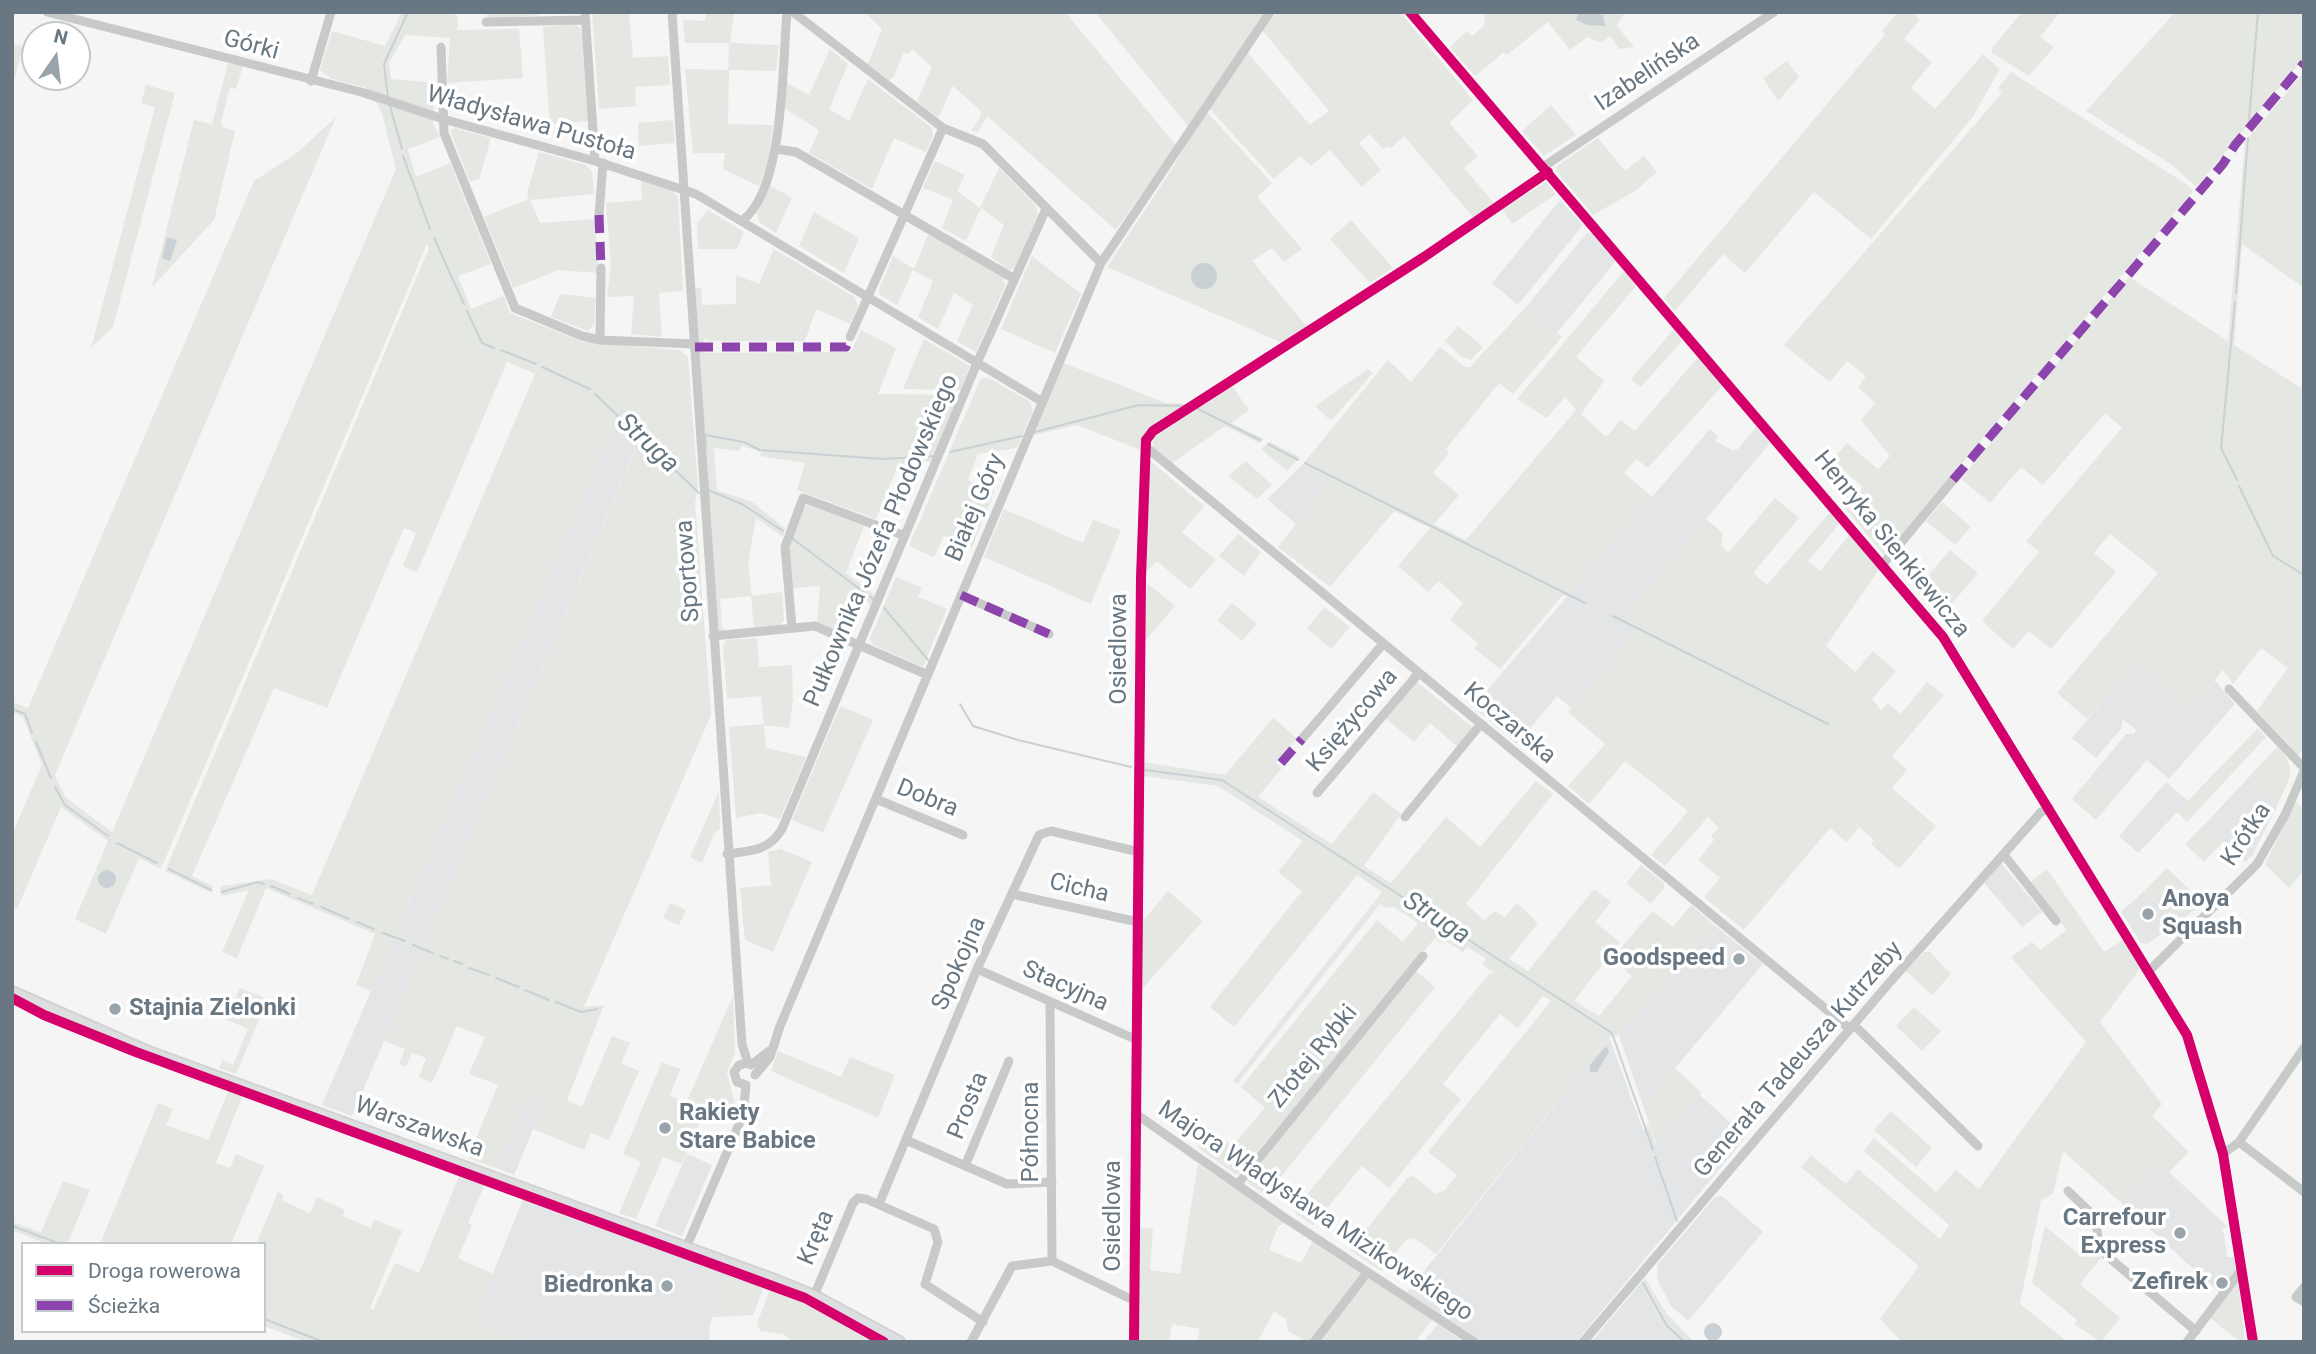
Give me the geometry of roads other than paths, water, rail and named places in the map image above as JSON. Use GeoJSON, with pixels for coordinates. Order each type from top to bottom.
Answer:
{"type":"FeatureCollection","features":[{"type":"Feature","properties":{"kind":"main road","name":"Warszawska"},"geometry":{"type":"LineString","coordinates":[[12,992],[146,1051],[814,1296],[899,1342]]}},
{"type":"Feature","properties":{"kind":"street","name":"Górki"},"geometry":{"type":"LineString","coordinates":[[47,12],[365,93]]}},
{"type":"Feature","properties":{"kind":"street"},"geometry":{"type":"LineString","coordinates":[[312,81],[331,12]]}},
{"type":"Feature","properties":{"kind":"street","name":"Sportowa"},"geometry":{"type":"LineString","coordinates":[[673,12],[727,854],[742,1044],[746,1064]]}},
{"type":"Feature","properties":{"kind":"street"},"geometry":{"type":"LineString","coordinates":[[743,220],[758,202],[776,149],[787,12]]}},
{"type":"Feature","properties":{"kind":"street"},"geometry":{"type":"LineString","coordinates":[[793,12],[943,128],[984,144],[1101,263]]}},
{"type":"Feature","properties":{"kind":"street","name":"Białej Góry"},"geometry":{"type":"LineString","coordinates":[[746,1085],[767,1063],[1041,401],[1101,263],[1270,12]]}},
{"type":"Feature","properties":{"kind":"street","name":"Henryka Sienkiewicza"},"geometry":{"type":"LineString","coordinates":[[1410,12],[1943,637],[2150,970],[2193,1048],[2223,1154],[2253,1342]]}},
{"type":"Feature","properties":{"kind":"street","name":"Izabelińska"},"geometry":{"type":"LineString","coordinates":[[1546,170],[1774,12]]}},
{"type":"Feature","properties":{"kind":"street"},"geometry":{"type":"LineString","coordinates":[[486,22],[585,16],[599,162],[599,215]]}},
{"type":"Feature","properties":{"kind":"street"},"geometry":{"type":"LineString","coordinates":[[441,47],[444,133],[515,308],[582,336],[600,340],[694,344]]}},
{"type":"Feature","properties":{"kind":"street","name":"Władysława Pustoła"},"geometry":{"type":"LineString","coordinates":[[365,93],[443,119],[599,162],[685,191],[743,220],[1041,401]]}},
{"type":"Feature","properties":{"kind":"street"},"geometry":{"type":"LineString","coordinates":[[850,337],[943,128]]}},
{"type":"Feature","properties":{"kind":"street"},"geometry":{"type":"LineString","coordinates":[[776,149],[796,152],[1013,278]]}},
{"type":"Feature","properties":{"kind":"street"},"geometry":{"type":"LineString","coordinates":[[1146,447],[1146,440],[1153,431],[1424,257],[1546,170]]}},
{"type":"Feature","properties":{"kind":"street","name":"Pułkownika Józefa Płodowskiego"},"geometry":{"type":"LineString","coordinates":[[727,854],[761,849],[774,842],[861,645],[976,363],[1046,209]]}},
{"type":"Feature","properties":{"kind":"street"},"geometry":{"type":"LineString","coordinates":[[600,340],[601,268]]}},
{"type":"Feature","properties":{"kind":"street","name":"Koczarska"},"geometry":{"type":"LineString","coordinates":[[1146,447],[1480,725],[1852,1027],[1978,1146]]}},
{"type":"Feature","properties":{"kind":"street","name":"Osiedlowa"},"geometry":{"type":"LineString","coordinates":[[1134,1342],[1146,447]]}},
{"type":"Feature","properties":{"kind":"street"},"geometry":{"type":"LineString","coordinates":[[1883,564],[1954,480]]}},
{"type":"Feature","properties":{"kind":"street"},"geometry":{"type":"LineString","coordinates":[[792,628],[785,547],[803,498],[905,537]]}},
{"type":"Feature","properties":{"kind":"street"},"geometry":{"type":"LineString","coordinates":[[961,595],[1049,634]]}},
{"type":"Feature","properties":{"kind":"street"},"geometry":{"type":"LineString","coordinates":[[713,636],[815,626],[928,675]]}},
{"type":"Feature","properties":{"kind":"street"},"geometry":{"type":"LineString","coordinates":[[1302,738],[1383,644]]}},
{"type":"Feature","properties":{"kind":"street","name":"Księżycowa"},"geometry":{"type":"LineString","coordinates":[[1317,793],[1418,674]]}},
{"type":"Feature","properties":{"kind":"street"},"geometry":{"type":"LineString","coordinates":[[2229,690],[2304,770]]}},
{"type":"Feature","properties":{"kind":"street"},"geometry":{"type":"LineString","coordinates":[[1405,817],[1480,725]]}},
{"type":"Feature","properties":{"kind":"street","name":"Krótka"},"geometry":{"type":"LineString","coordinates":[[2150,970],[2257,864],[2279,825],[2304,770]]}},
{"type":"Feature","properties":{"kind":"street","name":"Dobra"},"geometry":{"type":"LineString","coordinates":[[876,799],[963,835]]}},
{"type":"Feature","properties":{"kind":"street","name":"Generała Tadeusza Kutrzeby"},"geometry":{"type":"LineString","coordinates":[[1583,1342],[1852,1027],[2041,812],[2049,808]]}},
{"type":"Feature","properties":{"kind":"street","name":"Spokojna"},"geometry":{"type":"LineString","coordinates":[[879,1204],[977,969],[1039,835],[1045,832],[1139,852]]}},
{"type":"Feature","properties":{"kind":"street"},"geometry":{"type":"LineString","coordinates":[[2004,855],[2056,921]]}},
{"type":"Feature","properties":{"kind":"street","name":"Cicha"},"geometry":{"type":"LineString","coordinates":[[1012,894],[1138,922]]}},
{"type":"Feature","properties":{"kind":"street","name":"Złotej Rybki"},"geometry":{"type":"LineString","coordinates":[[1237,1184],[1423,956]]}},
{"type":"Feature","properties":{"kind":"street","name":"Stacyjna"},"geometry":{"type":"LineString","coordinates":[[977,969],[1137,1040]]}},
{"type":"Feature","properties":{"kind":"street","name":"Północna"},"geometry":{"type":"LineString","coordinates":[[1050,1002],[1052,1261]]}},
{"type":"Feature","properties":{"kind":"street","name":"Białej Góry"},"geometry":{"type":"LineString","coordinates":[[746,1064],[760,1062],[772,1047]]}},
{"type":"Feature","properties":{"kind":"street"},"geometry":{"type":"LineString","coordinates":[[2223,1154],[2239,1142],[2303,1051]]}},
{"type":"Feature","properties":{"kind":"street","name":"Prosta"},"geometry":{"type":"LineString","coordinates":[[965,1166],[1009,1061]]}},
{"type":"Feature","properties":{"kind":"street"},"geometry":{"type":"LineString","coordinates":[[686,1248],[743,1115],[746,1085],[734,1077],[746,1064],[755,1075]]}},
{"type":"Feature","properties":{"kind":"street","name":"Majora Władysława Mizikowskiego"},"geometry":{"type":"LineString","coordinates":[[1136,1114],[1367,1273],[1474,1342]]}},
{"type":"Feature","properties":{"kind":"street"},"geometry":{"type":"LineString","coordinates":[[906,1140],[1007,1184],[1052,1182]]}},
{"type":"Feature","properties":{"kind":"street"},"geometry":{"type":"LineString","coordinates":[[2239,1142],[2304,1192]]}},
{"type":"Feature","properties":{"kind":"street"},"geometry":{"type":"LineString","coordinates":[[2068,1191],[2095,1217],[2100,1250],[2196,1331]]}},
{"type":"Feature","properties":{"kind":"street","name":"Kręta"},"geometry":{"type":"LineString","coordinates":[[814,1296],[853,1203],[858,1198],[879,1204]]}},
{"type":"Feature","properties":{"kind":"street"},"geometry":{"type":"LineString","coordinates":[[879,1204],[934,1229],[938,1242],[925,1284],[983,1322]]}},
{"type":"Feature","properties":{"kind":"street"},"geometry":{"type":"LineString","coordinates":[[971,1342],[1012,1266],[1052,1261],[1135,1301]]}},
{"type":"Feature","properties":{"kind":"street"},"geometry":{"type":"LineString","coordinates":[[2188,1342],[2242,1269]]}},
{"type":"Feature","properties":{"kind":"street"},"geometry":{"type":"LineString","coordinates":[[1314,1342],[1367,1273]]}},
{"type":"Feature","properties":{"kind":"street"},"geometry":{"type":"LineString","coordinates":[[2300,1299],[2304,1287]]}},
{"type":"Feature","properties":{"kind":"waterway","name":"Struga"},"geometry":{"type":"LineString","coordinates":[[388,98],[384,64],[408,12]]}},
{"type":"Feature","properties":{"kind":"waterway"},"geometry":{"type":"LineString","coordinates":[[2249,120],[2258,12]]}},
{"type":"Feature","properties":{"kind":"waterway","name":"Struga"},"geometry":{"type":"LineString","coordinates":[[390,106],[402,149]]}},
{"type":"Feature","properties":{"kind":"waterway"},"geometry":{"type":"LineString","coordinates":[[2236,293],[2248,138]]}},
{"type":"Feature","properties":{"kind":"waterway","name":"Struga"},"geometry":{"type":"LineString","coordinates":[[403,156],[430,229]]}},
{"type":"Feature","properties":{"kind":"waterway","name":"Struga"},"geometry":{"type":"LineString","coordinates":[[434,238],[464,304]]}},
{"type":"Feature","properties":{"kind":"waterway"},"geometry":{"type":"LineString","coordinates":[[2235,302],[2221,448],[2237,480]]}},
{"type":"Feature","properties":{"kind":"waterway","name":"Struga"},"geometry":{"type":"LineString","coordinates":[[467,311],[482,343],[494,348]]}},
{"type":"Feature","properties":{"kind":"waterway","name":"Struga"},"geometry":{"type":"LineString","coordinates":[[501,350],[536,364]]}},
{"type":"Feature","properties":{"kind":"waterway","name":"Struga"},"geometry":{"type":"LineString","coordinates":[[542,367],[590,389]]}},
{"type":"Feature","properties":{"kind":"waterway","name":"Struga"},"geometry":{"type":"LineString","coordinates":[[595,394],[699,493]]}},
{"type":"Feature","properties":{"kind":"waterway"},"geometry":{"type":"LineString","coordinates":[[1035,432],[1139,405],[1187,406]]}},
{"type":"Feature","properties":{"kind":"waterway"},"geometry":{"type":"LineString","coordinates":[[1198,409],[1260,440]]}},
{"type":"Feature","properties":{"kind":"waterway"},"geometry":{"type":"LineString","coordinates":[[706,445],[705,435],[744,442],[760,450],[883,459],[933,456]]}},
{"type":"Feature","properties":{"kind":"waterway"},"geometry":{"type":"LineString","coordinates":[[950,452],[1022,436]]}},
{"type":"Feature","properties":{"kind":"waterway"},"geometry":{"type":"LineString","coordinates":[[1268,444],[1298,460]]}},
{"type":"Feature","properties":{"kind":"waterway"},"geometry":{"type":"LineString","coordinates":[[1305,463],[1585,603]]}},
{"type":"Feature","properties":{"kind":"waterway"},"geometry":{"type":"LineString","coordinates":[[2239,486],[2273,556],[2304,575]]}},
{"type":"Feature","properties":{"kind":"waterway","name":"Struga"},"geometry":{"type":"LineString","coordinates":[[708,490],[742,504],[783,531]]}},
{"type":"Feature","properties":{"kind":"waterway","name":"Struga"},"geometry":{"type":"LineString","coordinates":[[793,539],[873,599]]}},
{"type":"Feature","properties":{"kind":"waterway","name":"Struga"},"geometry":{"type":"LineString","coordinates":[[884,608],[929,661]]}},
{"type":"Feature","properties":{"kind":"waterway"},"geometry":{"type":"LineString","coordinates":[[1613,616],[1828,724]]}},
{"type":"Feature","properties":{"kind":"waterway","name":"Struga"},"geometry":{"type":"LineString","coordinates":[[960,704],[973,726],[1018,740],[1131,767]]}},
{"type":"Feature","properties":{"kind":"waterway"},"geometry":{"type":"LineString","coordinates":[[12,709],[25,714],[32,733]]}},
{"type":"Feature","properties":{"kind":"waterway"},"geometry":{"type":"LineString","coordinates":[[36,742],[51,778]]}},
{"type":"Feature","properties":{"kind":"waterway","name":"Struga"},"geometry":{"type":"LineString","coordinates":[[1145,770],[1222,780],[1612,1033],[1653,1150]]}},
{"type":"Feature","properties":{"kind":"waterway"},"geometry":{"type":"LineString","coordinates":[[55,787],[65,805],[108,836]]}},
{"type":"Feature","properties":{"kind":"waterway"},"geometry":{"type":"LineString","coordinates":[[117,843],[157,863]]}},
{"type":"Feature","properties":{"kind":"waterway"},"geometry":{"type":"LineString","coordinates":[[169,869],[211,890]]}},
{"type":"Feature","properties":{"kind":"waterway"},"geometry":{"type":"LineString","coordinates":[[222,892],[258,882],[264,884]]}},
{"type":"Feature","properties":{"kind":"waterway"},"geometry":{"type":"LineString","coordinates":[[271,886],[290,894]]}},
{"type":"Feature","properties":{"kind":"waterway"},"geometry":{"type":"LineString","coordinates":[[298,898],[313,904]]}},
{"type":"Feature","properties":{"kind":"waterway"},"geometry":{"type":"LineString","coordinates":[[321,907],[349,919]]}},
{"type":"Feature","properties":{"kind":"waterway"},"geometry":{"type":"LineString","coordinates":[[357,922],[374,929]]}},
{"type":"Feature","properties":{"kind":"waterway"},"geometry":{"type":"LineString","coordinates":[[383,933],[405,941]]}},
{"type":"Feature","properties":{"kind":"waterway"},"geometry":{"type":"LineString","coordinates":[[413,945],[433,953]]}},
{"type":"Feature","properties":{"kind":"waterway"},"geometry":{"type":"LineString","coordinates":[[440,956],[448,959]]}},
{"type":"Feature","properties":{"kind":"waterway"},"geometry":{"type":"LineString","coordinates":[[454,961],[462,964]]}},
{"type":"Feature","properties":{"kind":"waterway"},"geometry":{"type":"LineString","coordinates":[[469,968],[489,975]]}},
{"type":"Feature","properties":{"kind":"waterway"},"geometry":{"type":"LineString","coordinates":[[496,978],[519,987]]}},
{"type":"Feature","properties":{"kind":"waterway"},"geometry":{"type":"LineString","coordinates":[[525,990],[549,1000]]}},
{"type":"Feature","properties":{"kind":"waterway"},"geometry":{"type":"LineString","coordinates":[[556,1002],[581,1012],[597,1009]]}},
{"type":"Feature","properties":{"kind":"waterway","name":"Struga"},"geometry":{"type":"LineString","coordinates":[[1655,1157],[1677,1221]]}},
{"type":"Feature","properties":{"kind":"waterway"},"geometry":{"type":"LineString","coordinates":[[12,1226],[56,1242]]}},
{"type":"Feature","properties":{"kind":"waterway","name":"Struga"},"geometry":{"type":"LineString","coordinates":[[1643,1283],[1667,1326],[1685,1342]]}},
{"type":"Feature","properties":{"kind":"waterway"},"geometry":{"type":"LineString","coordinates":[[266,1320],[324,1342]]}},
{"type":"Feature","properties":{"kind":"place","name":"Anoya Squash"},"geometry":{"type":"Point","coordinates":[2148,914]}},
{"type":"Feature","properties":{"kind":"place","name":"Goodspeed"},"geometry":{"type":"Point","coordinates":[1739,959]}},
{"type":"Feature","properties":{"kind":"place","name":"Stajnia Zielonki"},"geometry":{"type":"Point","coordinates":[115,1009]}},
{"type":"Feature","properties":{"kind":"place","name":"Rakiety Stare Babice"},"geometry":{"type":"Point","coordinates":[665,1128]}},
{"type":"Feature","properties":{"kind":"place","name":"Carrefour Express"},"geometry":{"type":"Point","coordinates":[2180,1233]}},
{"type":"Feature","properties":{"kind":"place","name":"Zefirek"},"geometry":{"type":"Point","coordinates":[2222,1283]}},
{"type":"Feature","properties":{"kind":"place","name":"Biedronka"},"geometry":{"type":"Point","coordinates":[667,1286]}}]}
